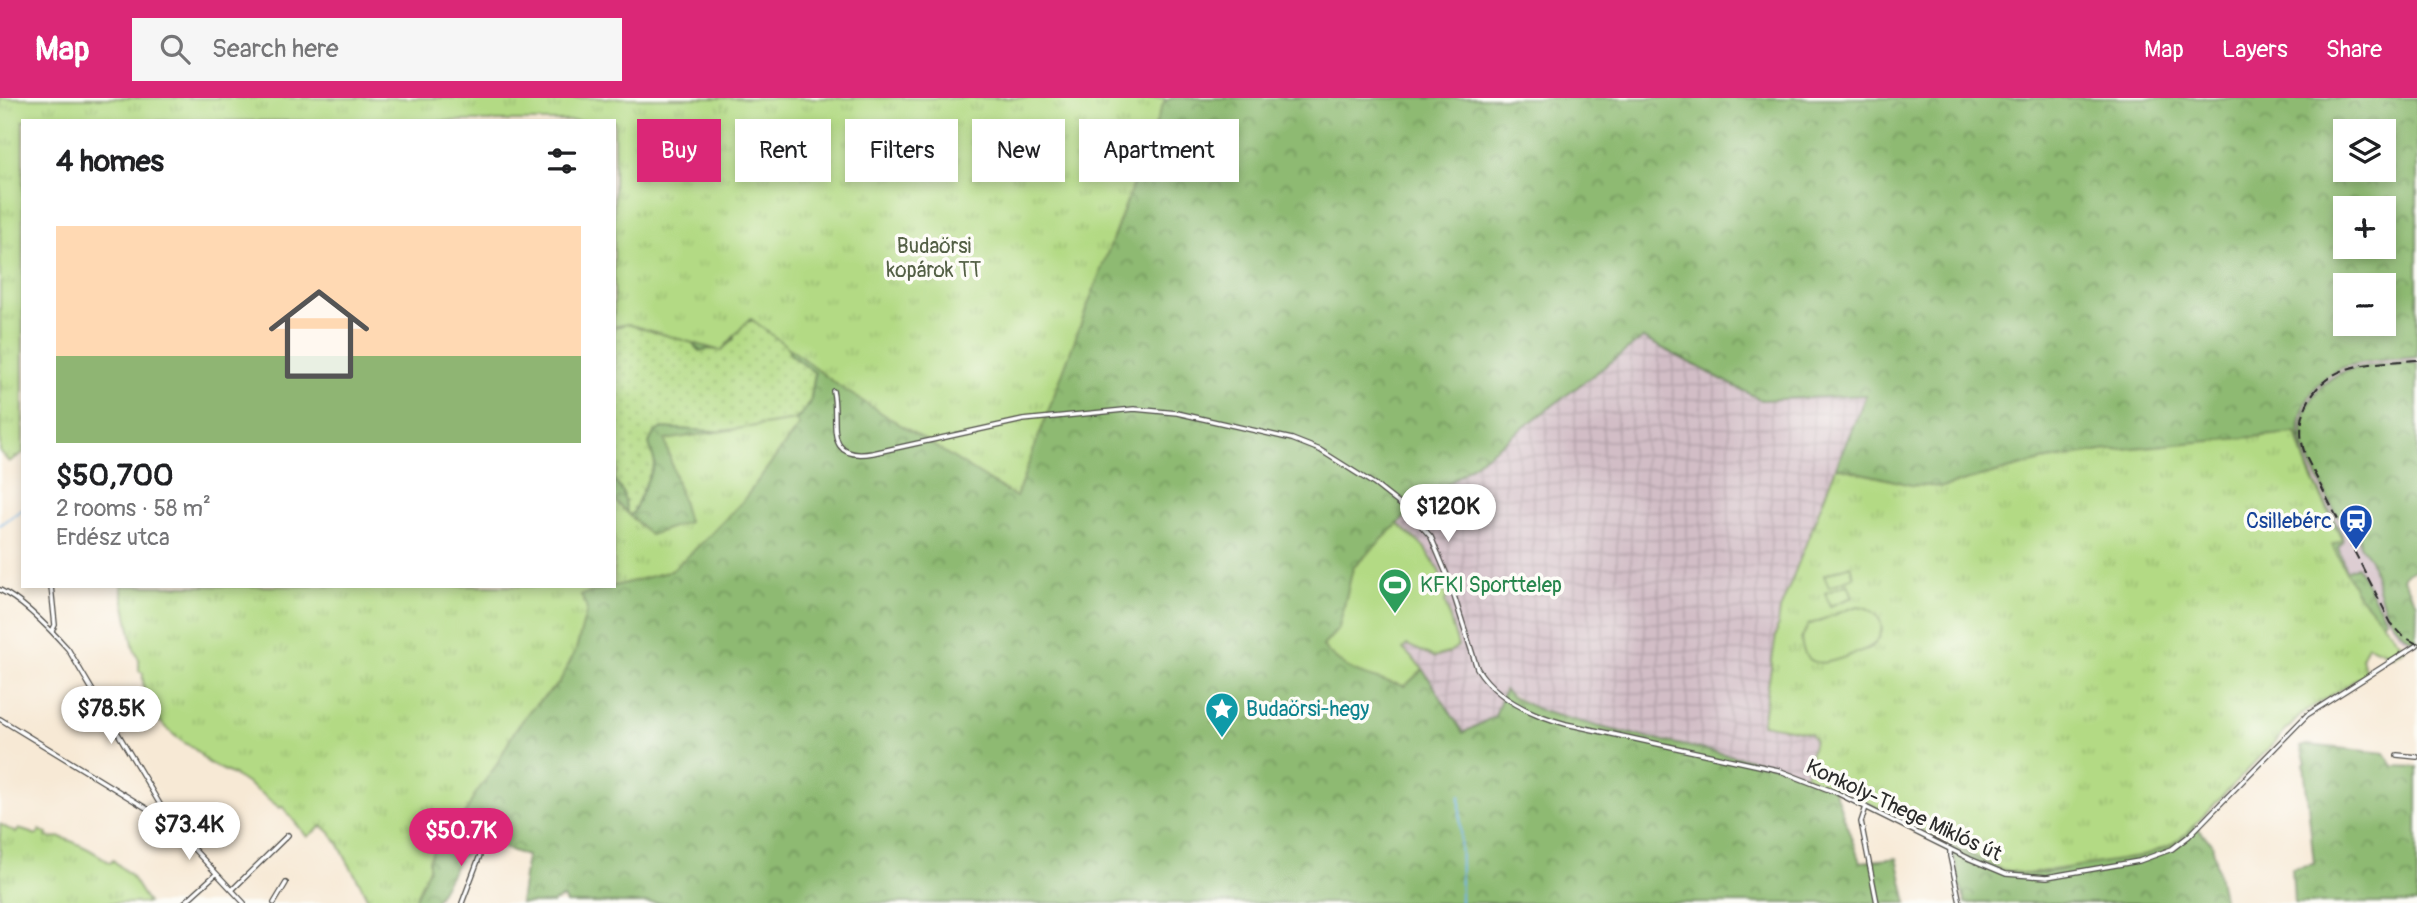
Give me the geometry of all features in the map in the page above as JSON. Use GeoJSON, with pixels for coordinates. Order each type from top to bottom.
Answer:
{"type":"FeatureCollection","features":[{"type":"Feature","properties":{"kind":"street","name":"Konkoly-Thege Miklós út"},"geometry":{"type":"LineString","coordinates":[[833,391],[837,443],[852,454],[863,455],[1023,420],[1148,409],[1292,439],[1320,450],[1390,496],[1407,510],[1430,537],[1444,567],[1477,668],[1513,703],[1536,715],[1566,724],[1778,770],[1823,786],[1995,871],[2027,877],[2047,877],[2126,863],[2161,854],[2181,843],[2307,715],[2417,645]]}},
{"type":"Feature","properties":{"kind":"street"},"geometry":{"type":"LineString","coordinates":[[51,588],[55,625],[52,631]]}},
{"type":"Feature","properties":{"kind":"street"},"geometry":{"type":"LineString","coordinates":[[0,592],[12,597],[52,631],[78,663],[175,830]]}},
{"type":"Feature","properties":{"kind":"street"},"geometry":{"type":"LineString","coordinates":[[2412,649],[2417,652]]}},
{"type":"Feature","properties":{"kind":"street"},"geometry":{"type":"LineString","coordinates":[[0,719],[146,808],[175,830],[244,903]]}},
{"type":"Feature","properties":{"kind":"street"},"geometry":{"type":"LineString","coordinates":[[2397,755],[2417,757]]}},
{"type":"Feature","properties":{"kind":"street"},"geometry":{"type":"LineString","coordinates":[[1866,807],[1861,822],[1878,903]]}},
{"type":"Feature","properties":{"kind":"street"},"geometry":{"type":"LineString","coordinates":[[232,890],[288,835]]}},
{"type":"Feature","properties":{"kind":"street"},"geometry":{"type":"LineString","coordinates":[[462,903],[485,842]]}},
{"type":"Feature","properties":{"kind":"street"},"geometry":{"type":"LineString","coordinates":[[1950,849],[1960,903]]}},
{"type":"Feature","properties":{"kind":"street"},"geometry":{"type":"LineString","coordinates":[[184,903],[216,874]]}},
{"type":"Feature","properties":{"kind":"street"},"geometry":{"type":"LineString","coordinates":[[274,903],[286,883]]}},
{"type":"Feature","properties":{"kind":"shaded area"},"geometry":{"type":"Polygon","coordinates":[[[1643,338],[1761,400],[1866,395],[1780,610],[1762,724],[1810,733],[1815,740],[1805,776],[1779,766],[1608,729],[1544,712],[1503,690],[1495,716],[1463,733],[1423,669],[1403,649],[1408,645],[1434,657],[1458,645],[1424,547],[1398,524],[1410,512],[1643,338]]]}},
{"type":"Feature","properties":{"kind":"shaded area"},"geometry":{"type":"Polygon","coordinates":[[[2417,357],[2417,363],[2358,368],[2344,372],[2312,398],[2303,430],[2311,463],[2359,536],[2359,542],[2368,555],[2387,614],[2408,637],[2417,642],[2417,646],[2401,637],[2392,627],[2357,566],[2346,571],[2338,551],[2342,535],[2303,453],[2300,427],[2304,405],[2326,377],[2352,365],[2417,357]]]}},
{"type":"Feature","properties":{"kind":"green space"},"geometry":{"type":"Polygon","coordinates":[[[0,98],[1147,98],[1158,104],[1172,98],[2417,98],[2417,357],[2364,362],[2335,372],[2324,379],[2307,400],[2300,425],[2300,438],[2307,463],[2342,535],[2343,542],[2338,547],[2346,571],[2357,566],[2386,619],[2382,622],[2355,592],[2331,545],[2341,539],[2305,463],[2296,433],[2102,451],[2042,461],[1943,487],[1911,485],[1836,467],[1866,395],[1761,400],[1643,338],[1410,512],[1353,568],[1339,628],[1323,646],[1340,663],[1371,677],[1405,686],[1423,669],[1463,733],[1495,716],[1504,690],[1512,697],[1544,712],[1608,729],[1779,766],[1833,787],[1860,862],[1897,858],[1907,903],[566,903],[563,897],[552,903],[520,903],[527,856],[490,843],[461,856],[434,903],[374,903],[344,843],[322,824],[279,801],[158,720],[145,699],[136,588],[464,605],[616,588],[616,483],[623,493],[628,516],[633,513],[655,463],[649,443],[654,433],[662,428],[743,433],[786,431],[810,404],[815,373],[790,354],[787,341],[753,320],[743,323],[733,332],[734,339],[721,350],[700,351],[681,331],[616,127],[616,119],[21,119],[0,98]]]}},
{"type":"Feature","properties":{"kind":"green space","name":"Budaörsi kopárok TT"},"geometry":{"type":"Polygon","coordinates":[[[0,98],[1165,99],[1158,119],[1079,119],[1079,182],[1134,182],[1016,497],[840,387],[750,318],[721,351],[627,324],[616,327],[616,119],[21,119],[21,454],[9,462],[0,452],[0,98]]]}},
{"type":"Feature","properties":{"kind":"green space"},"geometry":{"type":"Polygon","coordinates":[[[646,318],[709,349],[721,350],[743,323],[753,320],[787,341],[790,354],[815,373],[810,404],[786,431],[655,463],[633,513],[627,516],[623,493],[616,483],[616,326],[646,318]]]}},
{"type":"Feature","properties":{"kind":"green space"},"geometry":{"type":"Polygon","coordinates":[[[2417,363],[2417,568],[2405,574],[2403,579],[2417,603],[2416,642],[2405,636],[2390,618],[2370,559],[2360,545],[2357,533],[2338,516],[2332,506],[2307,456],[2303,423],[2310,402],[2333,377],[2360,367],[2417,363]]]}},
{"type":"Feature","properties":{"kind":"green space"},"geometry":{"type":"Polygon","coordinates":[[[795,420],[799,425],[742,502],[671,571],[616,586],[616,502],[650,535],[688,522],[665,440],[795,420]]]}},
{"type":"Feature","properties":{"kind":"green space"},"geometry":{"type":"Polygon","coordinates":[[[2296,433],[2305,463],[2342,540],[2332,545],[2356,592],[2405,648],[2393,656],[2368,645],[2362,658],[2366,673],[2302,714],[2187,833],[2169,846],[2139,857],[2026,874],[2000,869],[1859,799],[1848,790],[1846,793],[1805,776],[1814,740],[1810,733],[1762,724],[1780,610],[1836,467],[1911,485],[1943,487],[2042,461],[2102,451],[2296,433]]]}},
{"type":"Feature","properties":{"kind":"green space","name":"KFKI Sporttelep"},"geometry":{"type":"Polygon","coordinates":[[[1398,524],[1424,547],[1439,571],[1458,646],[1448,653],[1434,657],[1407,645],[1403,649],[1423,669],[1405,686],[1350,668],[1340,663],[1323,646],[1339,628],[1353,568],[1398,524]]]}},
{"type":"Feature","properties":{"kind":"green space"},"geometry":{"type":"Polygon","coordinates":[[[1850,565],[1854,577],[1829,587],[1824,575],[1850,565]]]}},
{"type":"Feature","properties":{"kind":"green space"},"geometry":{"type":"Polygon","coordinates":[[[1848,584],[1853,597],[1830,606],[1825,593],[1848,584]]]}},
{"type":"Feature","properties":{"kind":"green space"},"geometry":{"type":"Polygon","coordinates":[[[121,588],[607,588],[581,595],[587,609],[576,650],[559,683],[530,710],[474,796],[461,822],[434,849],[429,868],[413,903],[369,903],[339,844],[326,829],[322,826],[307,837],[282,806],[280,808],[243,780],[209,763],[173,735],[150,707],[143,685],[143,673],[139,671],[139,660],[134,649],[121,588]]]}},
{"type":"Feature","properties":{"kind":"green space"},"geometry":{"type":"Polygon","coordinates":[[[1857,606],[1874,613],[1881,623],[1880,635],[1875,643],[1837,660],[1821,663],[1808,658],[1801,640],[1808,625],[1857,606]]]}},
{"type":"Feature","properties":{"kind":"green space"},"geometry":{"type":"Polygon","coordinates":[[[2307,745],[2385,753],[2393,766],[2417,767],[2417,903],[2294,903],[2292,868],[2314,864],[2306,763],[2301,747],[2307,745]]]}},
{"type":"Feature","properties":{"kind":"green space"},"geometry":{"type":"Polygon","coordinates":[[[0,824],[16,833],[19,829],[37,835],[40,830],[47,834],[46,837],[63,838],[110,863],[113,860],[131,876],[148,903],[0,903],[0,824]]]}},
{"type":"Feature","properties":{"kind":"green space"},"geometry":{"type":"Polygon","coordinates":[[[2195,825],[2212,844],[2224,903],[1965,903],[1951,846],[1996,867],[2016,873],[2033,874],[2169,846],[2195,825]]]}},
{"type":"Feature","properties":{"kind":"waterway"},"geometry":{"type":"LineString","coordinates":[[0,525],[21,510]]}},
{"type":"Feature","properties":{"kind":"waterway"},"geometry":{"type":"LineString","coordinates":[[1460,796],[1461,903]]}},
{"type":"Feature","properties":{"kind":"railway"},"geometry":{"type":"LineString","coordinates":[[2417,360],[2364,365],[2334,375],[2323,383],[2307,404],[2301,430],[2306,457],[2391,623],[2403,636],[2417,644]]}},
{"type":"Feature","properties":{"kind":"place","name":"Csillebérc"},"geometry":{"type":"Point","coordinates":[2356,551]}},
{"type":"Feature","properties":{"kind":"place","name":"KFKI Sporttelep"},"geometry":{"type":"Point","coordinates":[1395,615]}},
{"type":"Feature","properties":{"kind":"place","name":"Budaörsi-hegy"},"geometry":{"type":"Point","coordinates":[1222,739]}}]}
